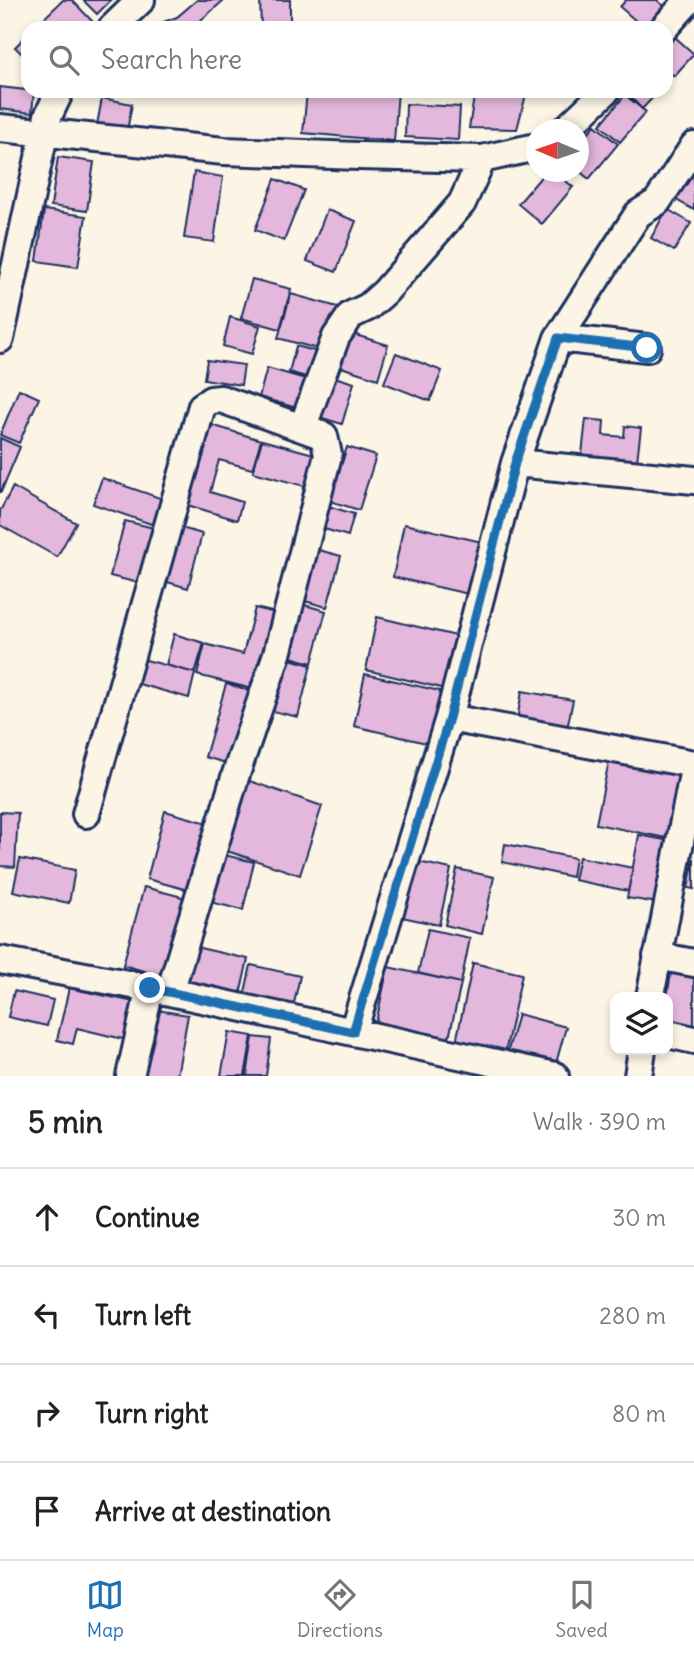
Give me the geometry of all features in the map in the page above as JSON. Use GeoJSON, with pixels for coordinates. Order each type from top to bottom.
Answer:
{"type":"FeatureCollection","features":[{"type":"Feature","properties":{"kind":"street"},"geometry":{"type":"LineString","coordinates":[[120,21],[141,0]]}},
{"type":"Feature","properties":{"kind":"street"},"geometry":{"type":"LineString","coordinates":[[670,21],[690,0]]}},
{"type":"Feature","properties":{"kind":"street"},"geometry":{"type":"LineString","coordinates":[[0,339],[47,124],[57,98]]}},
{"type":"Feature","properties":{"kind":"street"},"geometry":{"type":"LineString","coordinates":[[577,119],[599,98]]}},
{"type":"Feature","properties":{"kind":"street"},"geometry":{"type":"LineString","coordinates":[[0,128],[47,124],[224,151],[482,159],[526,149]]}},
{"type":"Feature","properties":{"kind":"street"},"geometry":{"type":"LineString","coordinates":[[353,1032],[449,718],[515,463],[558,338],[638,214],[657,202],[694,146]]}},
{"type":"Feature","properties":{"kind":"street"},"geometry":{"type":"LineString","coordinates":[[303,426],[336,337],[351,315],[368,307],[385,292],[462,203],[482,159]]}},
{"type":"Feature","properties":{"kind":"street"},"geometry":{"type":"LineString","coordinates":[[558,338],[647,348]]}},
{"type":"Feature","properties":{"kind":"street"},"geometry":{"type":"LineString","coordinates":[[86,814],[202,406],[211,400],[221,399],[303,426],[324,436],[328,455],[277,654],[130,1076]]}},
{"type":"Feature","properties":{"kind":"street"},"geometry":{"type":"LineString","coordinates":[[515,463],[694,480]]}},
{"type":"Feature","properties":{"kind":"street"},"geometry":{"type":"LineString","coordinates":[[449,718],[694,767],[651,992]]}},
{"type":"Feature","properties":{"kind":"street"},"geometry":{"type":"LineString","coordinates":[[657,956],[694,963]]}},
{"type":"Feature","properties":{"kind":"street"},"geometry":{"type":"LineString","coordinates":[[0,960],[160,990],[353,1032],[446,1064],[555,1076]]}},
{"type":"Feature","properties":{"kind":"street"},"geometry":{"type":"LineString","coordinates":[[673,1035],[694,1040]]}},
{"type":"Feature","properties":{"kind":"street"},"geometry":{"type":"LineString","coordinates":[[638,1076],[641,1055]]}},
{"type":"Feature","properties":{"kind":"building"},"geometry":{"type":"Polygon","coordinates":[[[63,0],[72,0],[92,21],[41,21],[63,0]]]}},
{"type":"Feature","properties":{"kind":"building"},"geometry":{"type":"Polygon","coordinates":[[[83,0],[111,0],[97,14],[83,0]]]}},
{"type":"Feature","properties":{"kind":"building"},"geometry":{"type":"Polygon","coordinates":[[[197,0],[224,0],[200,21],[166,21],[177,17],[197,0]]]}},
{"type":"Feature","properties":{"kind":"building"},"geometry":{"type":"Polygon","coordinates":[[[260,0],[290,0],[290,21],[261,21],[260,0]]]}},
{"type":"Feature","properties":{"kind":"building"},"geometry":{"type":"Polygon","coordinates":[[[626,0],[657,0],[664,6],[650,21],[636,21],[620,7],[626,0]]]}},
{"type":"Feature","properties":{"kind":"building"},"geometry":{"type":"Polygon","coordinates":[[[675,37],[694,54],[674,76],[673,75],[675,37]]]}},
{"type":"Feature","properties":{"kind":"building"},"geometry":{"type":"Polygon","coordinates":[[[21,41],[21,53],[15,47],[21,41]]]}},
{"type":"Feature","properties":{"kind":"building"},"geometry":{"type":"Polygon","coordinates":[[[0,87],[21,89],[21,98],[33,98],[32,113],[0,109],[0,87]]]}},
{"type":"Feature","properties":{"kind":"building"},"geometry":{"type":"Polygon","coordinates":[[[102,98],[132,104],[127,131],[97,125],[102,98]]]}},
{"type":"Feature","properties":{"kind":"building"},"geometry":{"type":"Polygon","coordinates":[[[306,98],[397,98],[394,141],[303,133],[306,98]]]}},
{"type":"Feature","properties":{"kind":"building"},"geometry":{"type":"Polygon","coordinates":[[[474,98],[525,98],[517,129],[469,128],[474,98]]]}},
{"type":"Feature","properties":{"kind":"building"},"geometry":{"type":"Polygon","coordinates":[[[622,98],[629,98],[646,112],[620,142],[600,125],[622,98]]]}},
{"type":"Feature","properties":{"kind":"building"},"geometry":{"type":"Polygon","coordinates":[[[632,98],[652,98],[642,109],[632,98]]]}},
{"type":"Feature","properties":{"kind":"building"},"geometry":{"type":"Polygon","coordinates":[[[406,104],[460,107],[458,140],[405,137],[406,104]]]}},
{"type":"Feature","properties":{"kind":"building"},"geometry":{"type":"Polygon","coordinates":[[[595,125],[618,144],[589,179],[589,132],[595,125]]]}},
{"type":"Feature","properties":{"kind":"building"},"geometry":{"type":"Polygon","coordinates":[[[58,157],[94,162],[87,211],[51,206],[58,157]]]}},
{"type":"Feature","properties":{"kind":"building"},"geometry":{"type":"Polygon","coordinates":[[[689,169],[694,172],[694,210],[673,198],[689,169]]]}},
{"type":"Feature","properties":{"kind":"building"},"geometry":{"type":"Polygon","coordinates":[[[194,172],[223,177],[214,242],[184,238],[194,172]]]}},
{"type":"Feature","properties":{"kind":"building"},"geometry":{"type":"Polygon","coordinates":[[[275,179],[304,190],[284,241],[255,230],[275,179]]]}},
{"type":"Feature","properties":{"kind":"building"},"geometry":{"type":"Polygon","coordinates":[[[537,182],[567,182],[573,187],[542,224],[518,204],[537,182]]]}},
{"type":"Feature","properties":{"kind":"building"},"geometry":{"type":"Polygon","coordinates":[[[667,209],[691,223],[674,251],[651,238],[667,209]]]}},
{"type":"Feature","properties":{"kind":"building"},"geometry":{"type":"Polygon","coordinates":[[[44,210],[86,216],[78,267],[37,261],[44,210]]]}},
{"type":"Feature","properties":{"kind":"building"},"geometry":{"type":"Polygon","coordinates":[[[327,210],[356,221],[336,272],[307,261],[327,210]]]}},
{"type":"Feature","properties":{"kind":"building"},"geometry":{"type":"Polygon","coordinates":[[[252,279],[291,289],[280,329],[241,318],[252,279]]]}},
{"type":"Feature","properties":{"kind":"building"},"geometry":{"type":"Polygon","coordinates":[[[291,294],[341,308],[329,352],[278,338],[291,294]]]}},
{"type":"Feature","properties":{"kind":"building"},"geometry":{"type":"Polygon","coordinates":[[[230,317],[260,326],[252,354],[223,346],[230,317]]]}},
{"type":"Feature","properties":{"kind":"building"},"geometry":{"type":"Polygon","coordinates":[[[349,333],[388,345],[378,379],[338,366],[349,333]]]}},
{"type":"Feature","properties":{"kind":"building"},"geometry":{"type":"Polygon","coordinates":[[[296,346],[326,354],[319,381],[289,372],[296,346]]]}},
{"type":"Feature","properties":{"kind":"building"},"geometry":{"type":"Polygon","coordinates":[[[396,353],[442,371],[430,401],[384,383],[396,353]]]}},
{"type":"Feature","properties":{"kind":"building"},"geometry":{"type":"Polygon","coordinates":[[[207,360],[244,365],[241,385],[204,379],[207,360]]]}},
{"type":"Feature","properties":{"kind":"building"},"geometry":{"type":"Polygon","coordinates":[[[267,368],[316,382],[307,411],[259,397],[267,368]]]}},
{"type":"Feature","properties":{"kind":"building"},"geometry":{"type":"Polygon","coordinates":[[[328,375],[354,383],[342,424],[316,416],[328,375]]]}},
{"type":"Feature","properties":{"kind":"building"},"geometry":{"type":"Polygon","coordinates":[[[19,389],[39,398],[19,443],[0,435],[19,389]]]}},
{"type":"Feature","properties":{"kind":"building"},"geometry":{"type":"Polygon","coordinates":[[[586,419],[604,421],[603,435],[624,437],[625,426],[641,428],[636,469],[581,463],[586,419]]]}},
{"type":"Feature","properties":{"kind":"building"},"geometry":{"type":"Polygon","coordinates":[[[208,424],[261,440],[252,469],[219,460],[210,492],[242,502],[237,520],[184,504],[208,424]]]}},
{"type":"Feature","properties":{"kind":"building"},"geometry":{"type":"Polygon","coordinates":[[[0,438],[20,447],[1,492],[0,492],[0,438]]]}},
{"type":"Feature","properties":{"kind":"building"},"geometry":{"type":"Polygon","coordinates":[[[262,440],[321,456],[312,488],[253,472],[262,440]]]}},
{"type":"Feature","properties":{"kind":"building"},"geometry":{"type":"Polygon","coordinates":[[[347,447],[376,456],[359,510],[330,501],[347,447]]]}},
{"type":"Feature","properties":{"kind":"building"},"geometry":{"type":"Polygon","coordinates":[[[102,478],[163,499],[154,525],[93,504],[102,478]]]}},
{"type":"Feature","properties":{"kind":"building"},"geometry":{"type":"Polygon","coordinates":[[[13,487],[76,523],[57,557],[0,525],[0,511],[13,487]]]}},
{"type":"Feature","properties":{"kind":"building"},"geometry":{"type":"Polygon","coordinates":[[[328,506],[354,514],[348,536],[321,528],[328,506]]]}},
{"type":"Feature","properties":{"kind":"building"},"geometry":{"type":"Polygon","coordinates":[[[125,521],[154,528],[139,583],[110,576],[125,521]]]}},
{"type":"Feature","properties":{"kind":"building"},"geometry":{"type":"Polygon","coordinates":[[[404,524],[482,542],[473,595],[393,577],[404,524]]]}},
{"type":"Feature","properties":{"kind":"building"},"geometry":{"type":"Polygon","coordinates":[[[178,527],[202,534],[188,588],[164,581],[178,527]]]}},
{"type":"Feature","properties":{"kind":"building"},"geometry":{"type":"Polygon","coordinates":[[[315,549],[341,556],[327,607],[301,600],[315,549]]]}},
{"type":"Feature","properties":{"kind":"building"},"geometry":{"type":"Polygon","coordinates":[[[301,604],[326,611],[312,663],[287,656],[301,604]]]}},
{"type":"Feature","properties":{"kind":"building"},"geometry":{"type":"Polygon","coordinates":[[[255,608],[276,613],[257,690],[197,675],[205,644],[243,654],[255,608]]]}},
{"type":"Feature","properties":{"kind":"building"},"geometry":{"type":"Polygon","coordinates":[[[377,617],[456,636],[446,689],[366,670],[377,617]]]}},
{"type":"Feature","properties":{"kind":"building"},"geometry":{"type":"Polygon","coordinates":[[[174,634],[204,643],[195,673],[166,665],[174,634]]]}},
{"type":"Feature","properties":{"kind":"building"},"geometry":{"type":"Polygon","coordinates":[[[286,658],[311,665],[298,717],[273,711],[286,658]]]}},
{"type":"Feature","properties":{"kind":"building"},"geometry":{"type":"Polygon","coordinates":[[[142,659],[195,673],[189,698],[135,683],[142,659]]]}},
{"type":"Feature","properties":{"kind":"building"},"geometry":{"type":"Polygon","coordinates":[[[365,674],[444,692],[435,745],[354,726],[365,674]]]}},
{"type":"Feature","properties":{"kind":"building"},"geometry":{"type":"Polygon","coordinates":[[[226,684],[254,692],[233,765],[205,757],[226,684]]]}},
{"type":"Feature","properties":{"kind":"building"},"geometry":{"type":"Polygon","coordinates":[[[522,691],[573,700],[567,729],[517,720],[522,691]]]}},
{"type":"Feature","properties":{"kind":"building"},"geometry":{"type":"Polygon","coordinates":[[[609,761],[684,776],[671,839],[596,824],[609,761]]]}},
{"type":"Feature","properties":{"kind":"building"},"geometry":{"type":"Polygon","coordinates":[[[241,778],[322,806],[300,875],[224,850],[241,778]]]}},
{"type":"Feature","properties":{"kind":"building"},"geometry":{"type":"Polygon","coordinates":[[[165,811],[211,824],[192,891],[147,879],[165,811]]]}},
{"type":"Feature","properties":{"kind":"building"},"geometry":{"type":"Polygon","coordinates":[[[0,812],[18,813],[15,867],[0,866],[0,812]]]}},
{"type":"Feature","properties":{"kind":"building"},"geometry":{"type":"Polygon","coordinates":[[[639,835],[670,841],[658,903],[627,898],[639,835]]]}},
{"type":"Feature","properties":{"kind":"building"},"geometry":{"type":"Polygon","coordinates":[[[505,844],[575,858],[572,877],[502,862],[505,844]]]}},
{"type":"Feature","properties":{"kind":"building"},"geometry":{"type":"Polygon","coordinates":[[[220,854],[254,862],[243,910],[210,902],[220,854]]]}},
{"type":"Feature","properties":{"kind":"building"},"geometry":{"type":"Polygon","coordinates":[[[579,857],[633,868],[628,891],[574,880],[579,857]]]}},
{"type":"Feature","properties":{"kind":"building"},"geometry":{"type":"Polygon","coordinates":[[[694,858],[694,889],[688,888],[694,858]]]}},
{"type":"Feature","properties":{"kind":"building"},"geometry":{"type":"Polygon","coordinates":[[[20,859],[75,870],[69,903],[13,891],[20,859]]]}},
{"type":"Feature","properties":{"kind":"building"},"geometry":{"type":"Polygon","coordinates":[[[414,861],[451,869],[439,925],[402,917],[414,861]]]}},
{"type":"Feature","properties":{"kind":"building"},"geometry":{"type":"Polygon","coordinates":[[[457,869],[494,877],[482,934],[445,925],[457,869]]]}},
{"type":"Feature","properties":{"kind":"building"},"geometry":{"type":"Polygon","coordinates":[[[144,887],[190,899],[168,978],[123,965],[144,887]]]}},
{"type":"Feature","properties":{"kind":"building"},"geometry":{"type":"Polygon","coordinates":[[[428,929],[470,938],[461,983],[418,973],[428,929]]]}},
{"type":"Feature","properties":{"kind":"building"},"geometry":{"type":"Polygon","coordinates":[[[191,946],[248,959],[240,995],[183,982],[191,946]]]}},
{"type":"Feature","properties":{"kind":"building"},"geometry":{"type":"Polygon","coordinates":[[[473,963],[522,974],[505,1053],[456,1042],[473,963]]]}},
{"type":"Feature","properties":{"kind":"building"},"geometry":{"type":"Polygon","coordinates":[[[251,965],[300,976],[293,1008],[244,997],[251,965]]]}},
{"type":"Feature","properties":{"kind":"building"},"geometry":{"type":"Polygon","coordinates":[[[388,967],[461,983],[449,1038],[376,1022],[388,967]]]}},
{"type":"Feature","properties":{"kind":"building"},"geometry":{"type":"Polygon","coordinates":[[[672,967],[694,971],[694,1032],[673,1028],[673,992],[668,992],[672,967]]]}},
{"type":"Feature","properties":{"kind":"building"},"geometry":{"type":"Polygon","coordinates":[[[69,988],[139,1003],[131,1041],[77,1028],[73,1044],[57,1040],[69,988]]]}},
{"type":"Feature","properties":{"kind":"building"},"geometry":{"type":"Polygon","coordinates":[[[14,991],[53,1000],[47,1026],[8,1017],[14,991]]]}},
{"type":"Feature","properties":{"kind":"building"},"geometry":{"type":"Polygon","coordinates":[[[157,1010],[188,1015],[177,1076],[145,1076],[157,1010]]]}},
{"type":"Feature","properties":{"kind":"building"},"geometry":{"type":"Polygon","coordinates":[[[518,1014],[566,1027],[555,1067],[507,1054],[518,1014]]]}},
{"type":"Feature","properties":{"kind":"building"},"geometry":{"type":"Polygon","coordinates":[[[229,1032],[252,1036],[245,1076],[221,1076],[229,1032]]]}},
{"type":"Feature","properties":{"kind":"building"},"geometry":{"type":"Polygon","coordinates":[[[253,1037],[271,1039],[266,1076],[247,1076],[253,1037]]]}},
{"type":"Feature","properties":{"kind":"route"},"geometry":{"type":"LineString","coordinates":[[150,988],[353,1032],[449,718],[515,463],[558,338],[647,348]]}}]}
